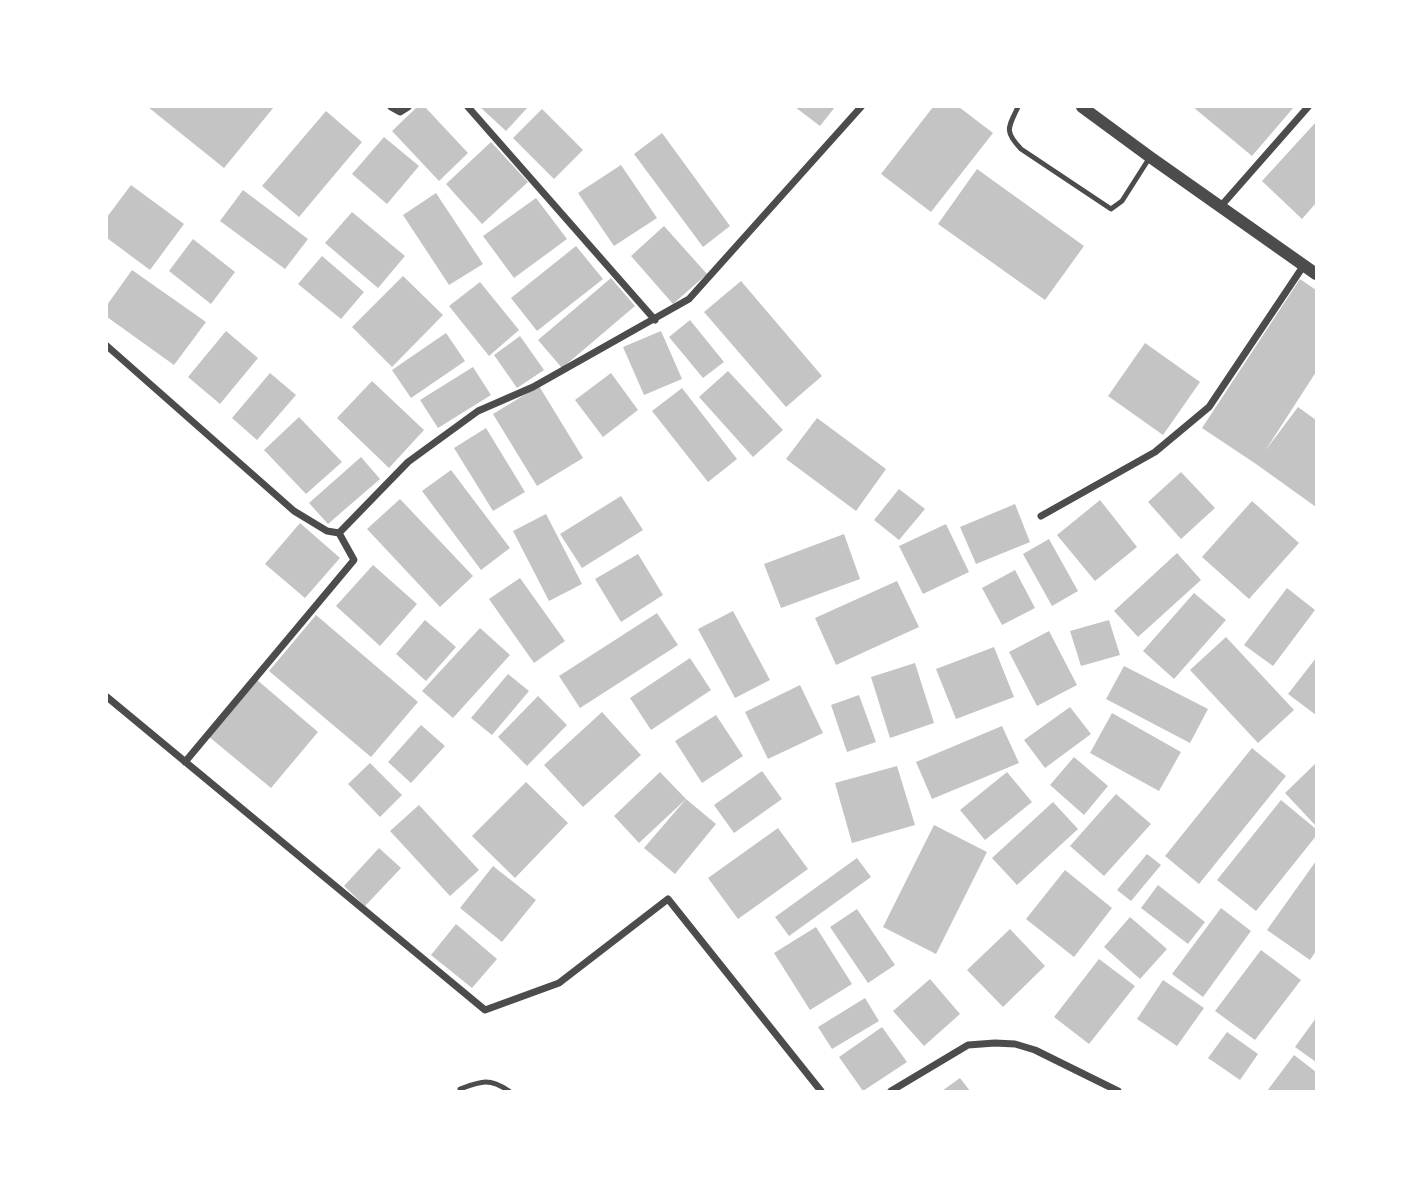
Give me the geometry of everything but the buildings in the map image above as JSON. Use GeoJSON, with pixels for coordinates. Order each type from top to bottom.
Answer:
{"type":"FeatureCollection","features":[{"type":"Feature","properties":{"kind":"street"},"geometry":{"type":"LineString","coordinates":[[391,107],[400,112],[408,107]]}},
{"type":"Feature","properties":{"kind":"street"},"geometry":{"type":"LineString","coordinates":[[468,107],[655,320]]}},
{"type":"Feature","properties":{"kind":"street"},"geometry":{"type":"LineString","coordinates":[[339,533],[408,462],[478,411],[533,387],[689,299],[861,107]]}},
{"type":"Feature","properties":{"kind":"street"},"geometry":{"type":"LineString","coordinates":[[1082,107],[1316,274]]}},
{"type":"Feature","properties":{"kind":"street"},"geometry":{"type":"LineString","coordinates":[[1221,206],[1308,107]]}},
{"type":"Feature","properties":{"kind":"street"},"geometry":{"type":"LineString","coordinates":[[1041,516],[1155,452],[1209,407],[1304,265]]}},
{"type":"Feature","properties":{"kind":"street"},"geometry":{"type":"LineString","coordinates":[[107,346],[294,511],[327,531],[339,533]]}},
{"type":"Feature","properties":{"kind":"street"},"geometry":{"type":"LineString","coordinates":[[185,762],[354,560],[339,533]]}},
{"type":"Feature","properties":{"kind":"street"},"geometry":{"type":"LineString","coordinates":[[107,697],[485,1010],[559,983],[668,899],[821,1091]]}},
{"type":"Feature","properties":{"kind":"street"},"geometry":{"type":"LineString","coordinates":[[891,1091],[968,1045],[995,1043],[1015,1044],[1035,1050],[1118,1091]]}},
{"type":"Feature","properties":{"kind":"lane"},"geometry":{"type":"LineString","coordinates":[[1018,107],[1009,126],[1009,137],[1021,149],[1111,209],[1122,201],[1150,157]]}},
{"type":"Feature","properties":{"kind":"lane"},"geometry":{"type":"LineString","coordinates":[[460,1089],[483,1081],[496,1083],[509,1091]]}}]}
